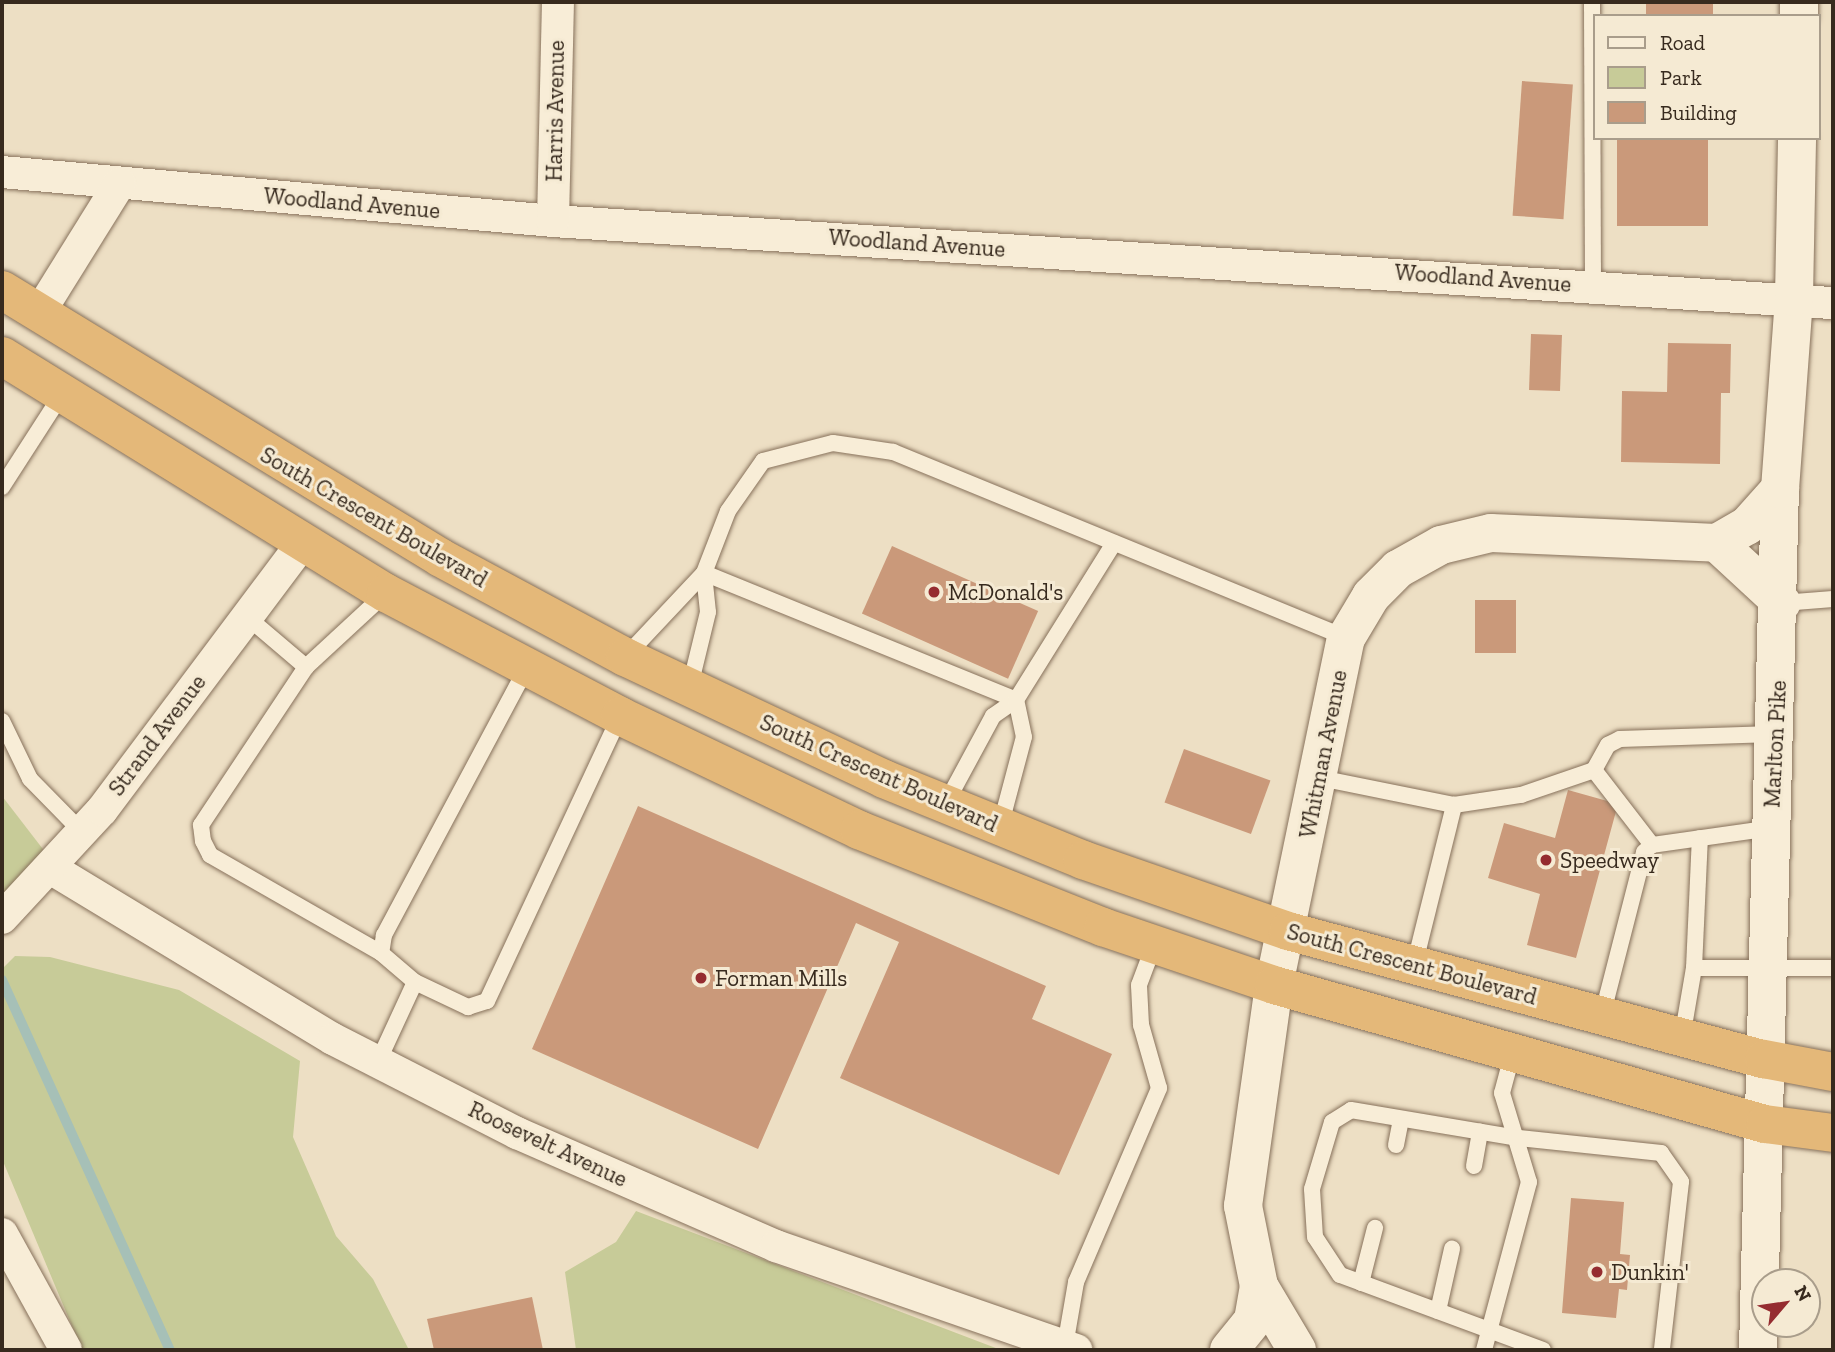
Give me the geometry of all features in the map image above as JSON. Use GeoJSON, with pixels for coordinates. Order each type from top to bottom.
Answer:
{"type":"FeatureCollection","features":[{"type":"Feature","properties":{"kind":"highway","name":"South Crescent Boulevard"},"geometry":{"type":"LineString","coordinates":[[2,290],[325,492],[625,657],[946,804],[1000,827],[1288,931],[1415,962],[1682,1038],[1764,1059],[1833,1072]]}},
{"type":"Feature","properties":{"kind":"highway"},"geometry":{"type":"LineString","coordinates":[[2,356],[302,544],[386,593],[526,669],[859,830],[1154,945],[1274,985],[1512,1056],[1765,1124],[1833,1133]]}},
{"type":"Feature","properties":{"kind":"main road","name":"Marlton Pike"},"geometry":{"type":"LineString","coordinates":[[1758,1350],[1765,1124],[1766,968],[1782,603],[1780,489],[1794,297],[1797,140]]}},
{"type":"Feature","properties":{"kind":"main road"},"geometry":{"type":"LineString","coordinates":[[1780,489],[1747,526],[1717,542],[1782,603]]}},
{"type":"Feature","properties":{"kind":"main road","name":"Whitman Avenue"},"geometry":{"type":"LineString","coordinates":[[1297,1350],[1259,1286],[1243,1206],[1274,985],[1320,778],[1346,638],[1371,596],[1398,569],[1441,545],[1491,533],[1717,542]]}},
{"type":"Feature","properties":{"kind":"main road"},"geometry":{"type":"LineString","coordinates":[[1229,1350],[1253,1320],[1259,1286]]}},
{"type":"Feature","properties":{"kind":"street","name":"Harris Avenue"},"geometry":{"type":"LineString","coordinates":[[553,221],[558,2]]}},
{"type":"Feature","properties":{"kind":"street","name":"Woodland Avenue"},"geometry":{"type":"LineString","coordinates":[[2,172],[553,221],[1794,297],[1833,303]]}},
{"type":"Feature","properties":{"kind":"street"},"geometry":{"type":"LineString","coordinates":[[39,313],[120,183]]}},
{"type":"Feature","properties":{"kind":"street","name":"Strand Avenue"},"geometry":{"type":"LineString","coordinates":[[2,918],[52,869],[82,832],[302,544]]}},
{"type":"Feature","properties":{"kind":"street","name":"Roosevelt Avenue"},"geometry":{"type":"LineString","coordinates":[[52,869],[377,1062],[517,1133],[776,1246],[1071,1348]]}},
{"type":"Feature","properties":{"kind":"street"},"geometry":{"type":"LineString","coordinates":[[2,1234],[66,1350]]}},
{"type":"Feature","properties":{"kind":"lane"},"geometry":{"type":"LineString","coordinates":[[1592,2],[1593,285]]}},
{"type":"Feature","properties":{"kind":"lane"},"geometry":{"type":"LineString","coordinates":[[2,487],[62,394]]}},
{"type":"Feature","properties":{"kind":"lane"},"geometry":{"type":"LineString","coordinates":[[625,657],[704,573],[728,511],[763,461],[833,443],[893,453],[1346,638]]}},
{"type":"Feature","properties":{"kind":"lane"},"geometry":{"type":"LineString","coordinates":[[946,804],[993,716],[1016,701],[1114,543]]}},
{"type":"Feature","properties":{"kind":"lane"},"geometry":{"type":"LineString","coordinates":[[690,687],[708,612],[704,573]]}},
{"type":"Feature","properties":{"kind":"lane"},"geometry":{"type":"LineString","coordinates":[[704,573],[1016,701]]}},
{"type":"Feature","properties":{"kind":"lane"},"geometry":{"type":"LineString","coordinates":[[386,593],[306,667],[205,818],[203,841],[210,855],[381,953],[415,982],[468,1007],[487,1001],[620,716]]}},
{"type":"Feature","properties":{"kind":"lane"},"geometry":{"type":"LineString","coordinates":[[1782,603],[1833,599]]}},
{"type":"Feature","properties":{"kind":"lane"},"geometry":{"type":"LineString","coordinates":[[246,615],[306,667]]}},
{"type":"Feature","properties":{"kind":"lane"},"geometry":{"type":"LineString","coordinates":[[381,953],[384,935],[526,669]]}},
{"type":"Feature","properties":{"kind":"lane"},"geometry":{"type":"LineString","coordinates":[[1000,827],[1024,737],[1016,701]]}},
{"type":"Feature","properties":{"kind":"lane"},"geometry":{"type":"LineString","coordinates":[[2,721],[30,779],[82,832]]}},
{"type":"Feature","properties":{"kind":"lane"},"geometry":{"type":"LineString","coordinates":[[1320,778],[1454,805],[1521,795],[1594,770],[1608,745],[1620,739],[1776,734]]}},
{"type":"Feature","properties":{"kind":"lane"},"geometry":{"type":"LineString","coordinates":[[1594,770],[1652,845]]}},
{"type":"Feature","properties":{"kind":"lane"},"geometry":{"type":"LineString","coordinates":[[1415,962],[1454,805]]}},
{"type":"Feature","properties":{"kind":"lane"},"geometry":{"type":"LineString","coordinates":[[1602,1016],[1644,852],[1652,845],[1772,828]]}},
{"type":"Feature","properties":{"kind":"lane"},"geometry":{"type":"LineString","coordinates":[[1682,1038],[1694,968],[1700,838]]}},
{"type":"Feature","properties":{"kind":"lane"},"geometry":{"type":"LineString","coordinates":[[1071,1348],[1076,1282],[1159,1088],[1141,1025],[1139,985],[1154,945]]}},
{"type":"Feature","properties":{"kind":"lane"},"geometry":{"type":"LineString","coordinates":[[1694,968],[1833,968]]}},
{"type":"Feature","properties":{"kind":"lane"},"geometry":{"type":"LineString","coordinates":[[377,1062],[415,982]]}},
{"type":"Feature","properties":{"kind":"lane"},"geometry":{"type":"LineString","coordinates":[[1484,1350],[1529,1182],[1519,1138],[1502,1093],[1512,1056]]}},
{"type":"Feature","properties":{"kind":"lane"},"geometry":{"type":"LineString","coordinates":[[1543,1350],[1340,1275],[1315,1237],[1312,1189],[1332,1122],[1352,1110],[1519,1138],[1661,1153],[1681,1182],[1662,1350]]}},
{"type":"Feature","properties":{"kind":"lane"},"geometry":{"type":"LineString","coordinates":[[1396,1145],[1401,1119]]}},
{"type":"Feature","properties":{"kind":"lane"},"geometry":{"type":"LineString","coordinates":[[1474,1166],[1480,1132]]}},
{"type":"Feature","properties":{"kind":"lane"},"geometry":{"type":"LineString","coordinates":[[1361,1283],[1375,1228]]}},
{"type":"Feature","properties":{"kind":"lane"},"geometry":{"type":"LineString","coordinates":[[1438,1311],[1452,1249]]}},
{"type":"Feature","properties":{"kind":"green space"},"geometry":{"type":"Polygon","coordinates":[[[2,796],[49,857],[2,895],[2,796]]]}},
{"type":"Feature","properties":{"kind":"green space"},"geometry":{"type":"Polygon","coordinates":[[[15,956],[50,957],[179,990],[300,1061],[293,1137],[336,1236],[373,1279],[409,1350],[82,1350],[2,1159],[2,969],[15,956]]]}},
{"type":"Feature","properties":{"kind":"green space"},"geometry":{"type":"Polygon","coordinates":[[[636,1211],[1001,1350],[576,1350],[565,1272],[616,1242],[636,1211]]]}},
{"type":"Feature","properties":{"kind":"building"},"geometry":{"type":"Polygon","coordinates":[[[1646,2],[1713,2],[1713,14],[1646,14],[1646,2]]]}},
{"type":"Feature","properties":{"kind":"building"},"geometry":{"type":"Polygon","coordinates":[[[1522,81],[1573,85],[1563,219],[1513,216],[1522,81]]]}},
{"type":"Feature","properties":{"kind":"building"},"geometry":{"type":"Polygon","coordinates":[[[1617,140],[1708,140],[1708,226],[1617,226],[1617,140]]]}},
{"type":"Feature","properties":{"kind":"building"},"geometry":{"type":"Polygon","coordinates":[[[1531,334],[1562,335],[1560,391],[1529,390],[1531,334]]]}},
{"type":"Feature","properties":{"kind":"building"},"geometry":{"type":"Polygon","coordinates":[[[1668,343],[1731,344],[1730,393],[1721,393],[1720,464],[1621,462],[1622,391],[1667,392],[1668,343]]]}},
{"type":"Feature","properties":{"kind":"building"},"geometry":{"type":"Polygon","coordinates":[[[892,546],[1038,611],[1008,679],[862,614],[892,546]]]}},
{"type":"Feature","properties":{"kind":"building"},"geometry":{"type":"Polygon","coordinates":[[[1475,600],[1516,600],[1516,653],[1475,653],[1475,600]]]}},
{"type":"Feature","properties":{"kind":"building"},"geometry":{"type":"Polygon","coordinates":[[[1184,749],[1270,780],[1251,834],[1165,803],[1184,749]]]}},
{"type":"Feature","properties":{"kind":"building"},"geometry":{"type":"Polygon","coordinates":[[[1568,790],[1618,804],[1576,958],[1527,945],[1540,894],[1488,878],[1504,823],[1555,838],[1568,790]]]}},
{"type":"Feature","properties":{"kind":"building"},"geometry":{"type":"Polygon","coordinates":[[[638,806],[1046,986],[1032,1019],[1112,1054],[1059,1175],[840,1078],[899,942],[856,923],[758,1149],[532,1049],[638,806]]]}},
{"type":"Feature","properties":{"kind":"building","name":"Dunkin'"},"geometry":{"type":"Polygon","coordinates":[[[1571,1198],[1624,1202],[1620,1254],[1630,1255],[1627,1290],[1619,1289],[1616,1318],[1562,1313],[1571,1198]]]}},
{"type":"Feature","properties":{"kind":"building"},"geometry":{"type":"Polygon","coordinates":[[[532,1297],[543,1350],[434,1350],[427,1319],[532,1297]]]}},
{"type":"Feature","properties":{"kind":"waterway"},"geometry":{"type":"LineString","coordinates":[[2,980],[170,1350]]}},
{"type":"Feature","properties":{"kind":"place","name":"McDonald's"},"geometry":{"type":"Point","coordinates":[934,592]}},
{"type":"Feature","properties":{"kind":"place","name":"Speedway"},"geometry":{"type":"Point","coordinates":[1546,860]}},
{"type":"Feature","properties":{"kind":"place","name":"Forman Mills"},"geometry":{"type":"Point","coordinates":[701,978]}},
{"type":"Feature","properties":{"kind":"place","name":"Dunkin'"},"geometry":{"type":"Point","coordinates":[1597,1272]}}]}
